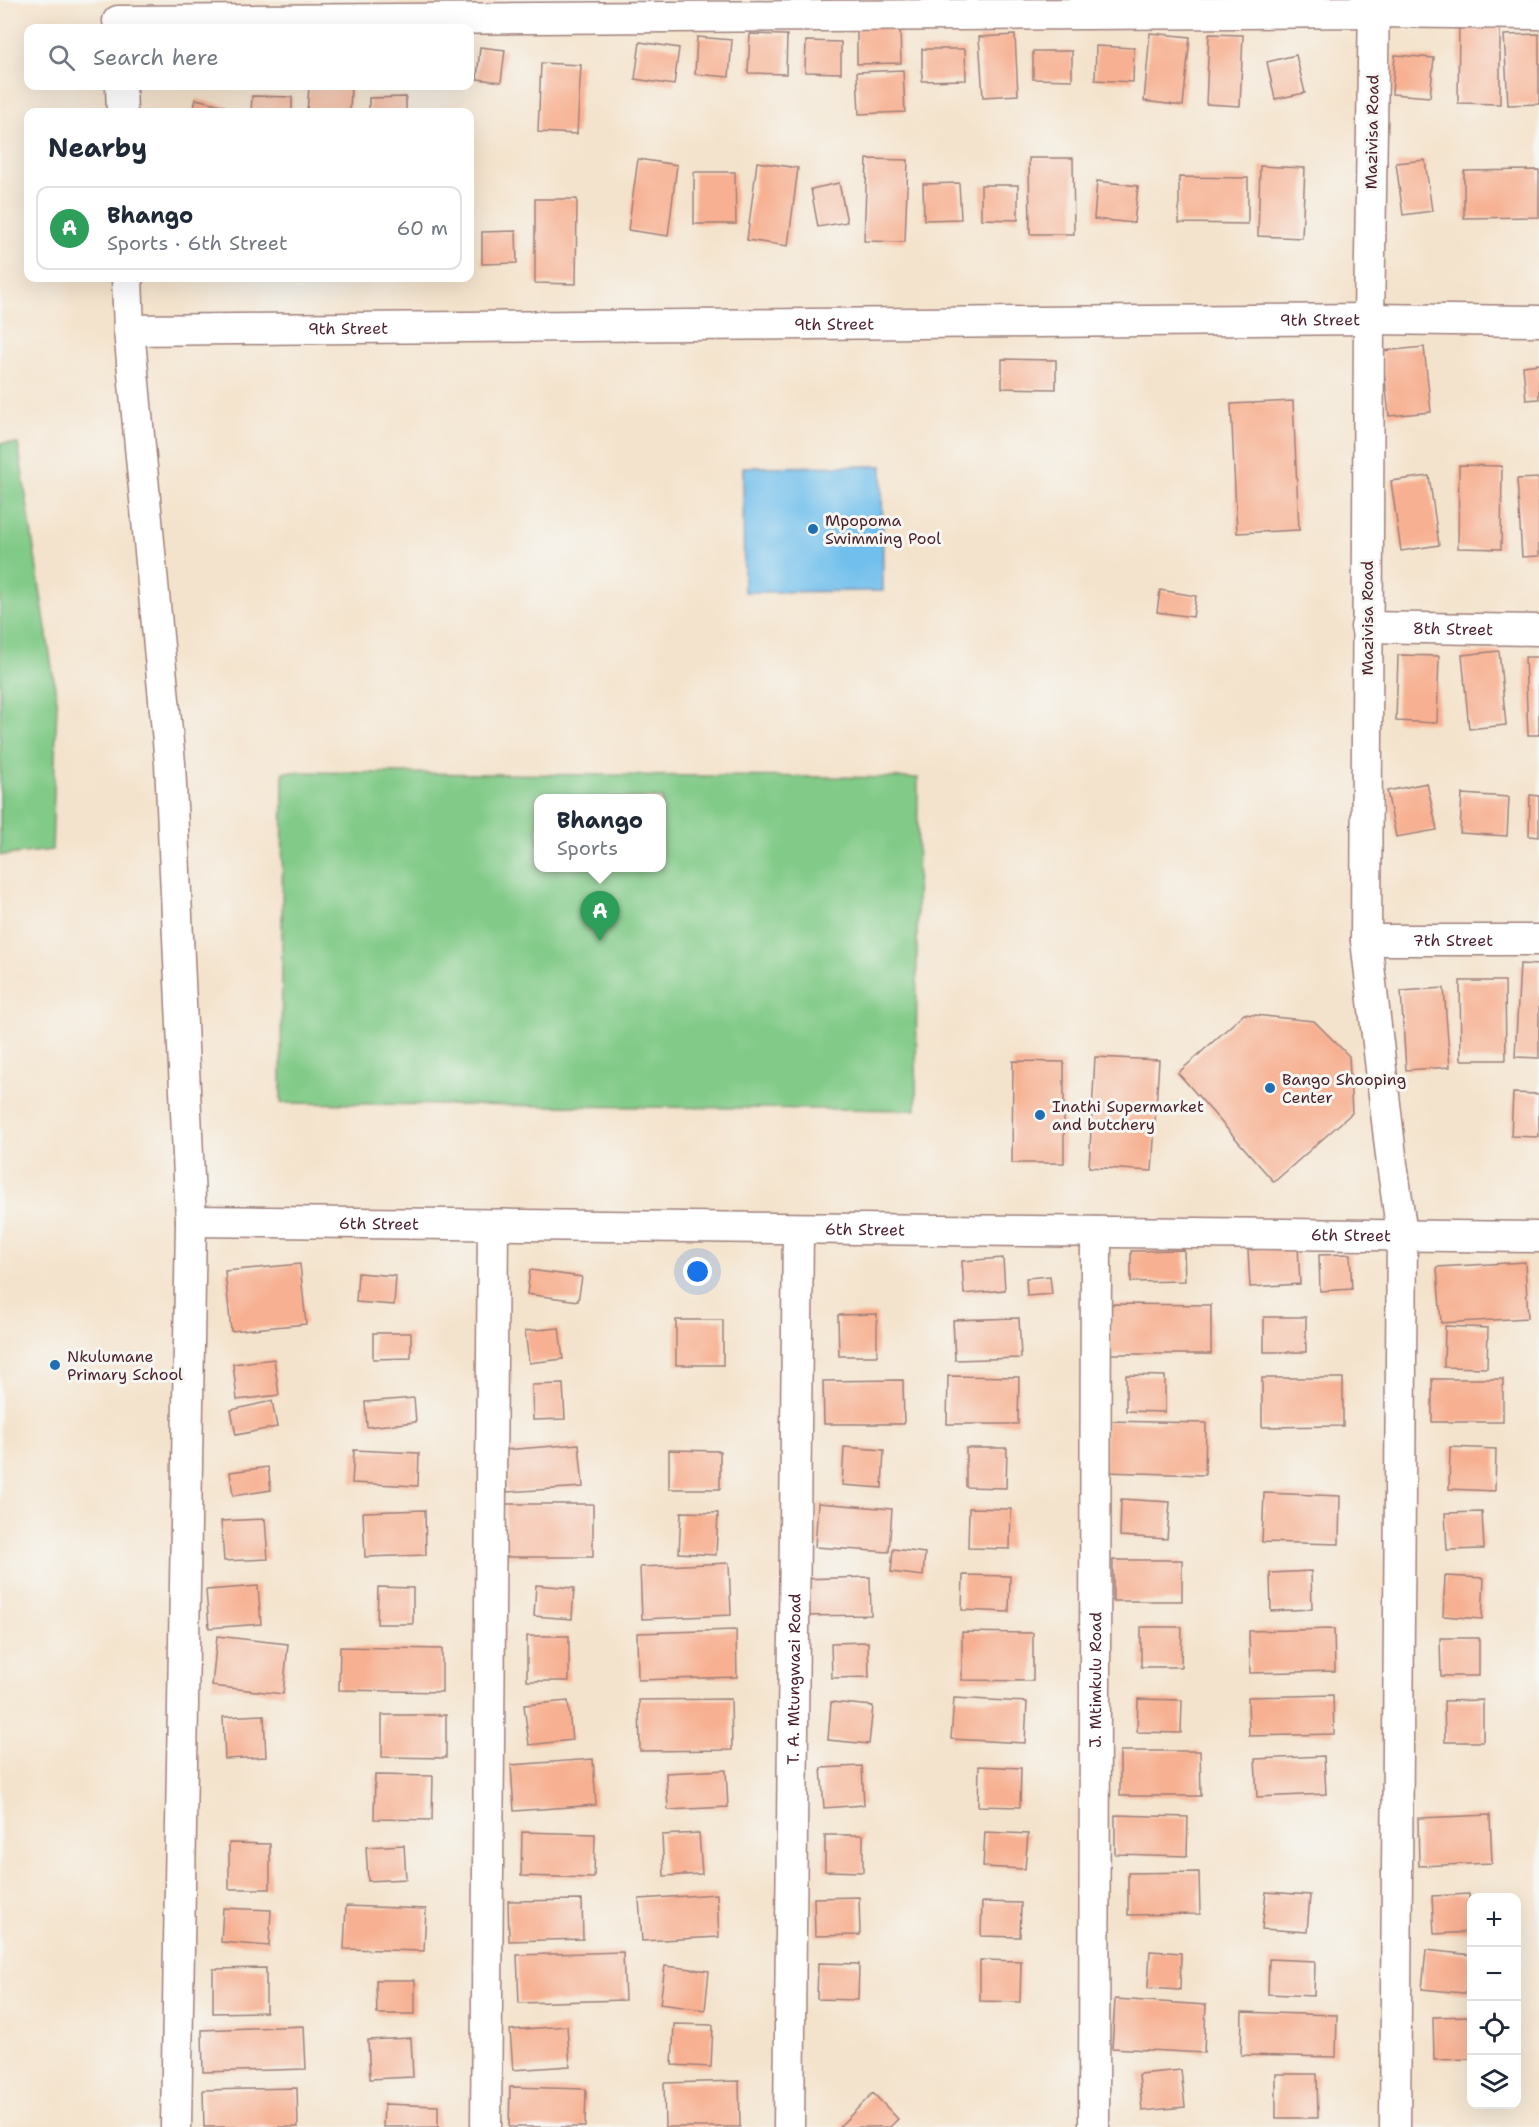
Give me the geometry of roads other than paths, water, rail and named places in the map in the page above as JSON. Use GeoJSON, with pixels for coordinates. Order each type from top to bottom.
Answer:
{"type":"FeatureCollection","features":[{"type":"Feature","properties":{"kind":"street"},"geometry":{"type":"LineString","coordinates":[[118,16],[1374,6],[1539,14]]}},
{"type":"Feature","properties":{"kind":"street","name":"Mazivisa Road"},"geometry":{"type":"LineString","coordinates":[[1374,6],[1366,627],[1366,940],[1402,1234],[1395,2127]]}},
{"type":"Feature","properties":{"kind":"street"},"geometry":{"type":"LineString","coordinates":[[121,90],[122,108]]}},
{"type":"Feature","properties":{"kind":"street"},"geometry":{"type":"LineString","coordinates":[[127,282],[129,330],[170,763],[191,1221],[176,2127]]}},
{"type":"Feature","properties":{"kind":"street","name":"9th Street"},"geometry":{"type":"LineString","coordinates":[[129,330],[1369,319],[1539,321]]}},
{"type":"Feature","properties":{"kind":"street","name":"8th Street"},"geometry":{"type":"LineString","coordinates":[[1366,627],[1539,630]]}},
{"type":"Feature","properties":{"kind":"street","name":"7th Street"},"geometry":{"type":"LineString","coordinates":[[1366,940],[1539,940]]}},
{"type":"Feature","properties":{"kind":"street","name":"6th Street"},"geometry":{"type":"LineString","coordinates":[[191,1221],[1539,1237]]}},
{"type":"Feature","properties":{"kind":"street"},"geometry":{"type":"LineString","coordinates":[[486,2127],[493,1225]]}},
{"type":"Feature","properties":{"kind":"street","name":"T. A. Mtungwazi Road"},"geometry":{"type":"LineString","coordinates":[[789,2127],[798,1228]]}},
{"type":"Feature","properties":{"kind":"street","name":"J. Mtimkulu Road"},"geometry":{"type":"LineString","coordinates":[[1094,2127],[1096,1232]]}},
{"type":"Feature","properties":{"kind":"water","name":"Mpopoma Swimming Pool"},"geometry":{"type":"Polygon","coordinates":[[[882,466],[883,591],[744,592],[743,467],[882,466]]]}},
{"type":"Feature","properties":{"kind":"place","name":"Mpopoma Swimming Pool"},"geometry":{"type":"Point","coordinates":[813,529]}},
{"type":"Feature","properties":{"kind":"place","name":"Bhango"},"geometry":{"type":"Point","coordinates":[600,941]}},
{"type":"Feature","properties":{"kind":"place","name":"Bango Shooping Center"},"geometry":{"type":"Point","coordinates":[1270,1088]}},
{"type":"Feature","properties":{"kind":"place","name":"Inathi Supermarket and butchery"},"geometry":{"type":"Point","coordinates":[1040,1115]}},
{"type":"Feature","properties":{"kind":"place","name":"Nkulumane Primary School"},"geometry":{"type":"Point","coordinates":[55,1365]}}]}
